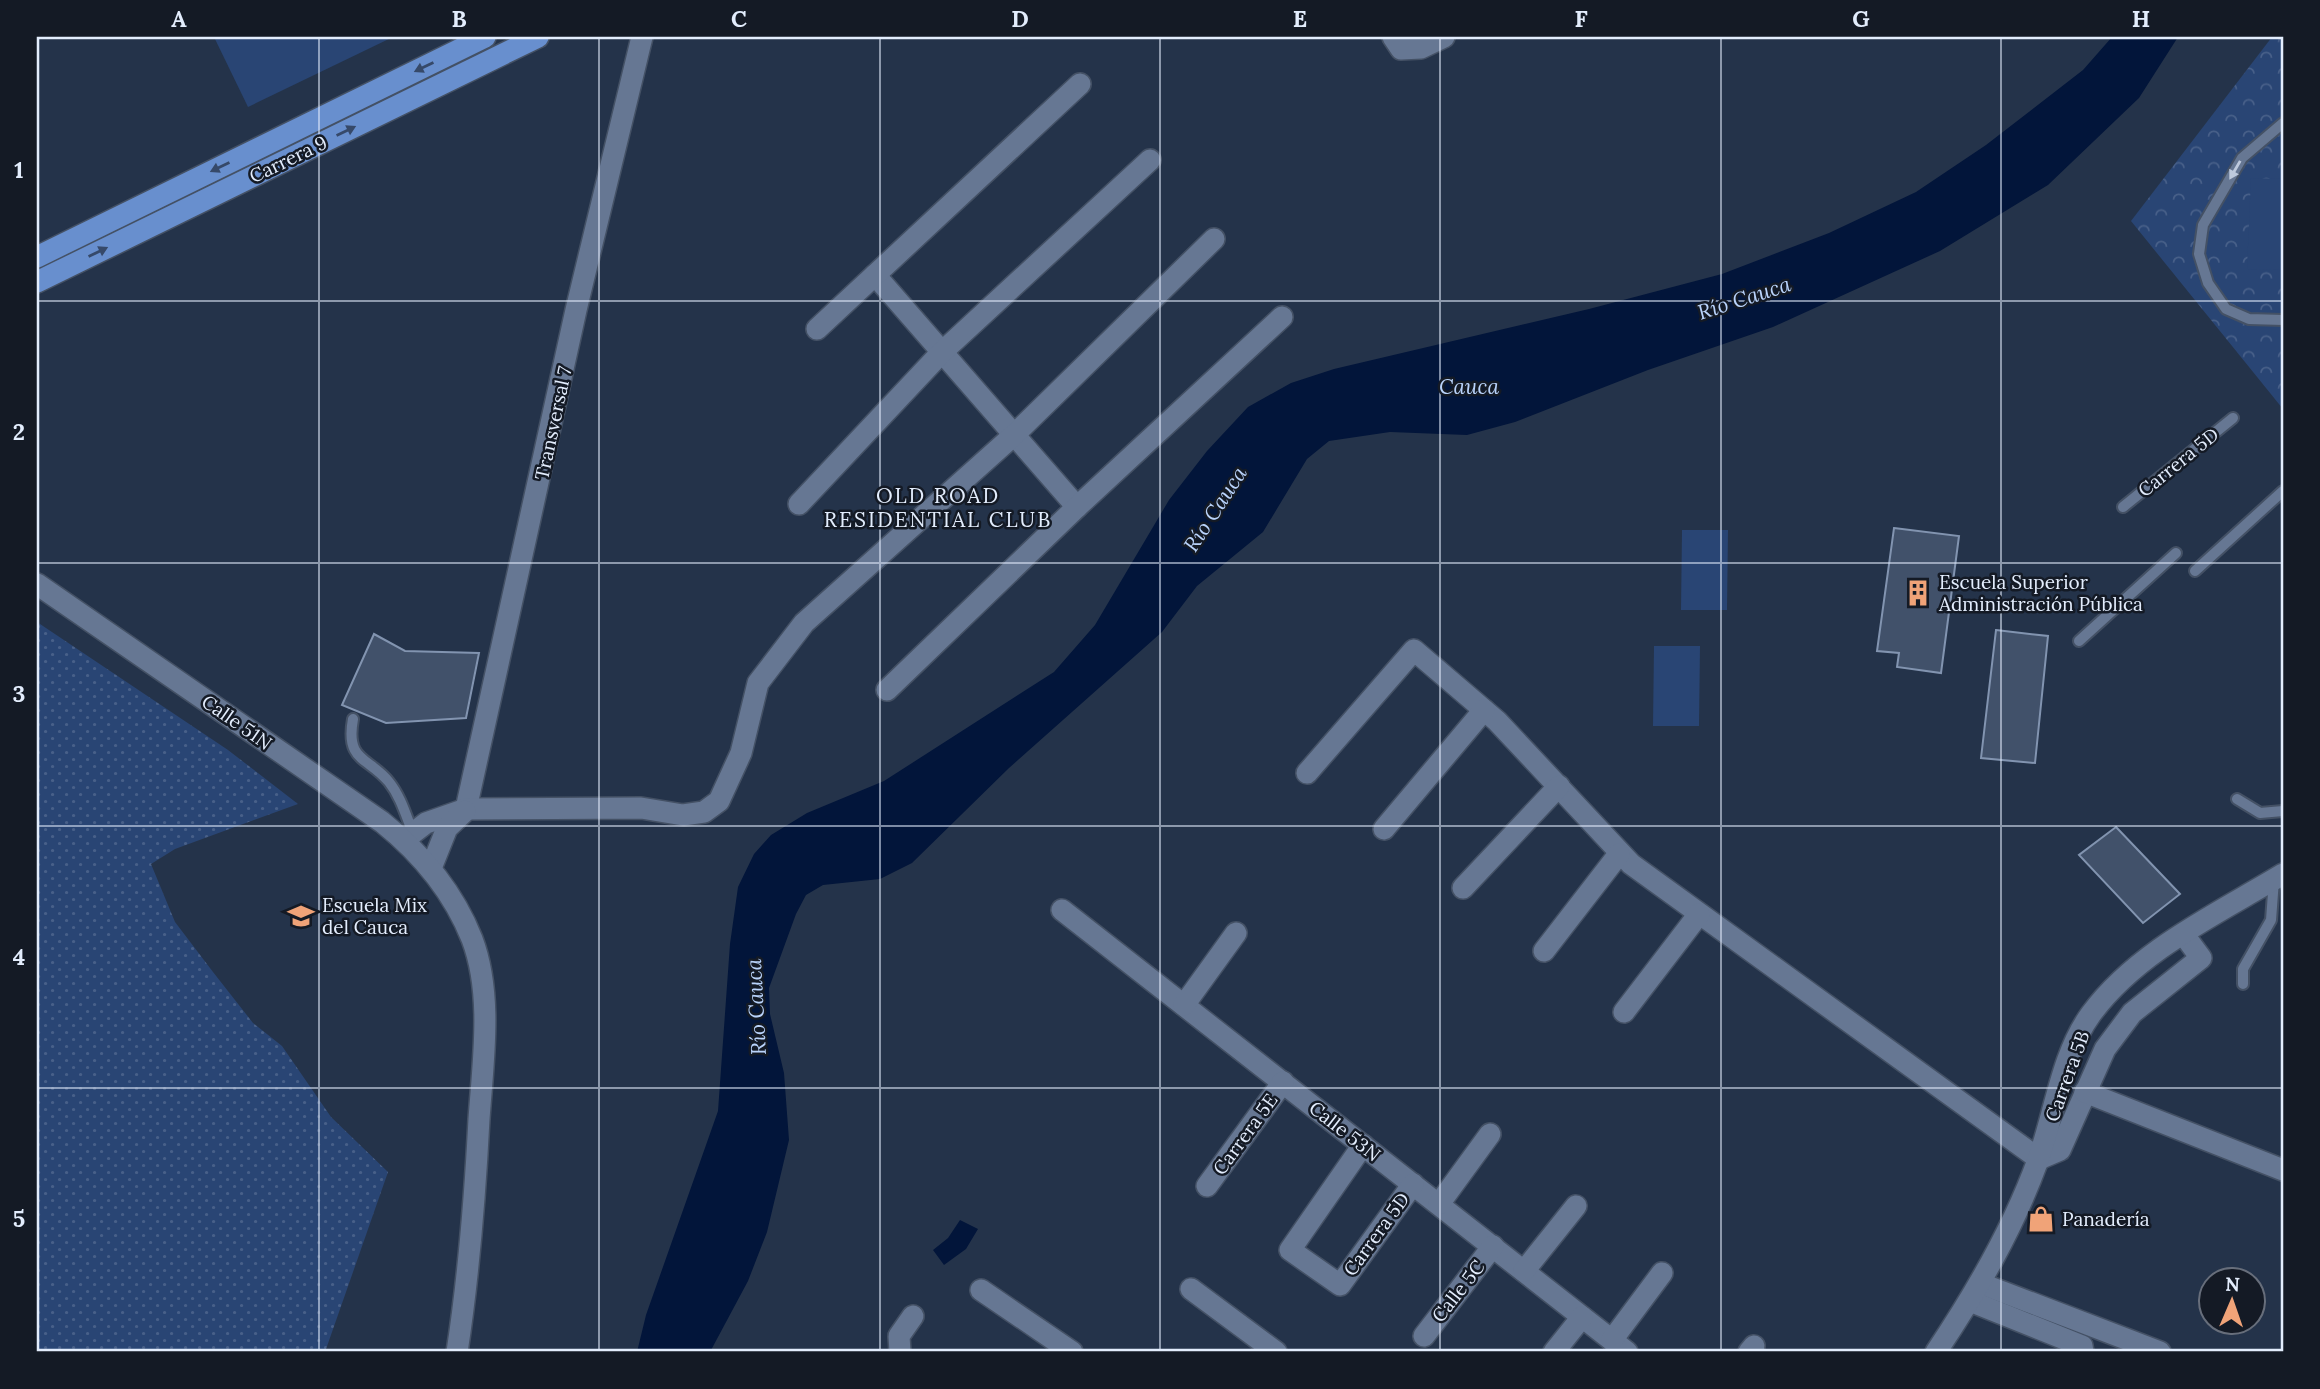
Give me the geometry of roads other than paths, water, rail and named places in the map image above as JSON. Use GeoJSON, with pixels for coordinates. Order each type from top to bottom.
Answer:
{"type":"FeatureCollection","features":[{"type":"Feature","properties":{"kind":"main road","name":"Carrera 9"},"geometry":{"type":"LineString","coordinates":[[37,257],[485,37]]}},
{"type":"Feature","properties":{"kind":"main road","name":"Carrera 9"},"geometry":{"type":"LineString","coordinates":[[37,282],[538,37]]}},
{"type":"Feature","properties":{"kind":"street","name":"Transversal 7"},"geometry":{"type":"LineString","coordinates":[[466,809],[576,310],[642,37]]}},
{"type":"Feature","properties":{"kind":"street"},"geometry":{"type":"LineString","coordinates":[[1393,37],[1401,49],[1410,50],[1444,37]]}},
{"type":"Feature","properties":{"kind":"street"},"geometry":{"type":"LineString","coordinates":[[817,329],[1080,84]]}},
{"type":"Feature","properties":{"kind":"street"},"geometry":{"type":"LineString","coordinates":[[799,504],[941,353],[1150,160]]}},
{"type":"Feature","properties":{"kind":"street"},"geometry":{"type":"LineString","coordinates":[[408,837],[447,813],[466,809],[641,807],[683,815],[704,812],[719,801],[741,753],[758,683],[804,623],[1016,434],[1214,239]]}},
{"type":"Feature","properties":{"kind":"street"},"geometry":{"type":"LineString","coordinates":[[875,275],[1077,507]]}},
{"type":"Feature","properties":{"kind":"street"},"geometry":{"type":"LineString","coordinates":[[887,691],[1077,507],[1282,317]]}},
{"type":"Feature","properties":{"kind":"street","name":"Calle 51N"},"geometry":{"type":"LineString","coordinates":[[37,584],[408,837],[456,905],[473,942],[483,996],[484,1054],[471,1261],[457,1352]]}},
{"type":"Feature","properties":{"kind":"street"},"geometry":{"type":"LineString","coordinates":[[1307,773],[1409,652],[1414,650],[1484,710],[1559,786],[1619,854],[2039,1159],[2060,1150],[2105,1049],[2132,1013],[2201,958],[2184,934]]}},
{"type":"Feature","properties":{"kind":"street"},"geometry":{"type":"LineString","coordinates":[[1384,829],[1484,710]]}},
{"type":"Feature","properties":{"kind":"street"},"geometry":{"type":"LineString","coordinates":[[1463,888],[1559,786]]}},
{"type":"Feature","properties":{"kind":"street"},"geometry":{"type":"LineString","coordinates":[[431,868],[447,828],[466,809]]}},
{"type":"Feature","properties":{"kind":"street"},"geometry":{"type":"LineString","coordinates":[[1544,951],[1619,854]]}},
{"type":"Feature","properties":{"kind":"street","name":"Carrera 5B"},"geometry":{"type":"LineString","coordinates":[[1936,1352],[1976,1293],[2014,1221],[2039,1159],[2070,1057],[2089,1016],[2122,978],[2184,934],[2279,877]]}},
{"type":"Feature","properties":{"kind":"street","name":"Calle 53N"},"geometry":{"type":"LineString","coordinates":[[1062,910],[1619,1346]]}},
{"type":"Feature","properties":{"kind":"street"},"geometry":{"type":"LineString","coordinates":[[1624,1012],[1699,914]]}},
{"type":"Feature","properties":{"kind":"street"},"geometry":{"type":"LineString","coordinates":[[1184,1005],[1236,933]]}},
{"type":"Feature","properties":{"kind":"street","name":"Carrera 5E"},"geometry":{"type":"LineString","coordinates":[[1207,1186],[1283,1082]]}},
{"type":"Feature","properties":{"kind":"street"},"geometry":{"type":"LineString","coordinates":[[2085,1092],[2283,1170]]}},
{"type":"Feature","properties":{"kind":"street","name":"Carrera 5D"},"geometry":{"type":"LineString","coordinates":[[1439,1204],[1490,1134]]}},
{"type":"Feature","properties":{"kind":"street","name":"Carrera 5D"},"geometry":{"type":"LineString","coordinates":[[1363,1145],[1290,1250],[1340,1284],[1413,1184]]}},
{"type":"Feature","properties":{"kind":"street"},"geometry":{"type":"LineString","coordinates":[[1524,1270],[1576,1206]]}},
{"type":"Feature","properties":{"kind":"street","name":"Calle 5C"},"geometry":{"type":"LineString","coordinates":[[1423,1336],[1493,1246]]}},
{"type":"Feature","properties":{"kind":"street"},"geometry":{"type":"LineString","coordinates":[[1619,1346],[1662,1273]]}},
{"type":"Feature","properties":{"kind":"street"},"geometry":{"type":"LineString","coordinates":[[1191,1289],[1276,1352]]}},
{"type":"Feature","properties":{"kind":"street"},"geometry":{"type":"LineString","coordinates":[[981,1290],[1072,1352]]}},
{"type":"Feature","properties":{"kind":"street"},"geometry":{"type":"LineString","coordinates":[[1976,1293],[2082,1346],[2083,1352]]}},
{"type":"Feature","properties":{"kind":"street"},"geometry":{"type":"LineString","coordinates":[[1976,1293],[2160,1352]]}},
{"type":"Feature","properties":{"kind":"street"},"geometry":{"type":"LineString","coordinates":[[900,1352],[900,1336],[913,1316]]}},
{"type":"Feature","properties":{"kind":"street"},"geometry":{"type":"LineString","coordinates":[[1554,1352],[1582,1317]]}},
{"type":"Feature","properties":{"kind":"lane"},"geometry":{"type":"LineString","coordinates":[[2283,123],[2242,158],[2203,225],[2199,254],[2208,283],[2227,309],[2249,319],[2283,320]]}},
{"type":"Feature","properties":{"kind":"lane","name":"Carrera 5D"},"geometry":{"type":"LineString","coordinates":[[2123,507],[2233,418]]}},
{"type":"Feature","properties":{"kind":"lane"},"geometry":{"type":"LineString","coordinates":[[2195,571],[2283,491]]}},
{"type":"Feature","properties":{"kind":"lane"},"geometry":{"type":"LineString","coordinates":[[2079,641],[2176,554]]}},
{"type":"Feature","properties":{"kind":"lane"},"geometry":{"type":"LineString","coordinates":[[353,719],[350,734],[357,756],[388,780],[399,798],[408,837]]}},
{"type":"Feature","properties":{"kind":"lane"},"geometry":{"type":"LineString","coordinates":[[2237,799],[2260,813],[2283,811]]}},
{"type":"Feature","properties":{"kind":"lane"},"geometry":{"type":"LineString","coordinates":[[2243,984],[2246,962],[2271,920],[2279,877]]}},
{"type":"Feature","properties":{"kind":"water","name":"Cauca"},"geometry":{"type":"Polygon","coordinates":[[[2112,37],[2178,37],[2139,98],[2048,185],[1940,251],[1773,327],[1648,370],[1515,422],[1467,435],[1390,432],[1329,441],[1307,459],[1263,532],[1197,586],[1162,632],[1009,768],[912,863],[880,879],[823,885],[806,895],[796,914],[769,988],[770,1014],[784,1073],[789,1140],[767,1232],[748,1281],[710,1352],[637,1352],[646,1315],[718,1111],[730,944],[738,887],[754,854],[771,835],[807,813],[884,781],[1054,672],[1095,625],[1169,500],[1207,451],[1248,407],[1291,383],[1334,369],[1589,309],[1722,274],[1829,233],[1916,192],[1986,145],[2083,70],[2112,37]]]}},
{"type":"Feature","properties":{"kind":"water"},"geometry":{"type":"Polygon","coordinates":[[[960,1220],[978,1229],[966,1249],[944,1265],[933,1250],[948,1238],[960,1220]]]}},
{"type":"Feature","properties":{"kind":"place","name":"Escuela Superior Administración Pública"},"geometry":{"type":"Point","coordinates":[1918,593]}},
{"type":"Feature","properties":{"kind":"place","name":"Escuela Mix del Cauca"},"geometry":{"type":"Point","coordinates":[301,916]}},
{"type":"Feature","properties":{"kind":"place","name":"Panadería"},"geometry":{"type":"Point","coordinates":[2041,1219]}},
{"type":"Feature","properties":{"kind":"district","name":"OLD ROAD RESIDENTIAL CLUB"},"geometry":{"type":"Point","coordinates":[938,507]}},
{"type":"Feature","properties":{"kind":"water label","name":"Río Cauca"},"geometry":{"type":"Point","coordinates":[1744,298]}},
{"type":"Feature","properties":{"kind":"water label","name":"Río Cauca"},"geometry":{"type":"Point","coordinates":[1215,509]}},
{"type":"Feature","properties":{"kind":"water label","name":"Río Cauca"},"geometry":{"type":"Point","coordinates":[756,1007]}}]}
